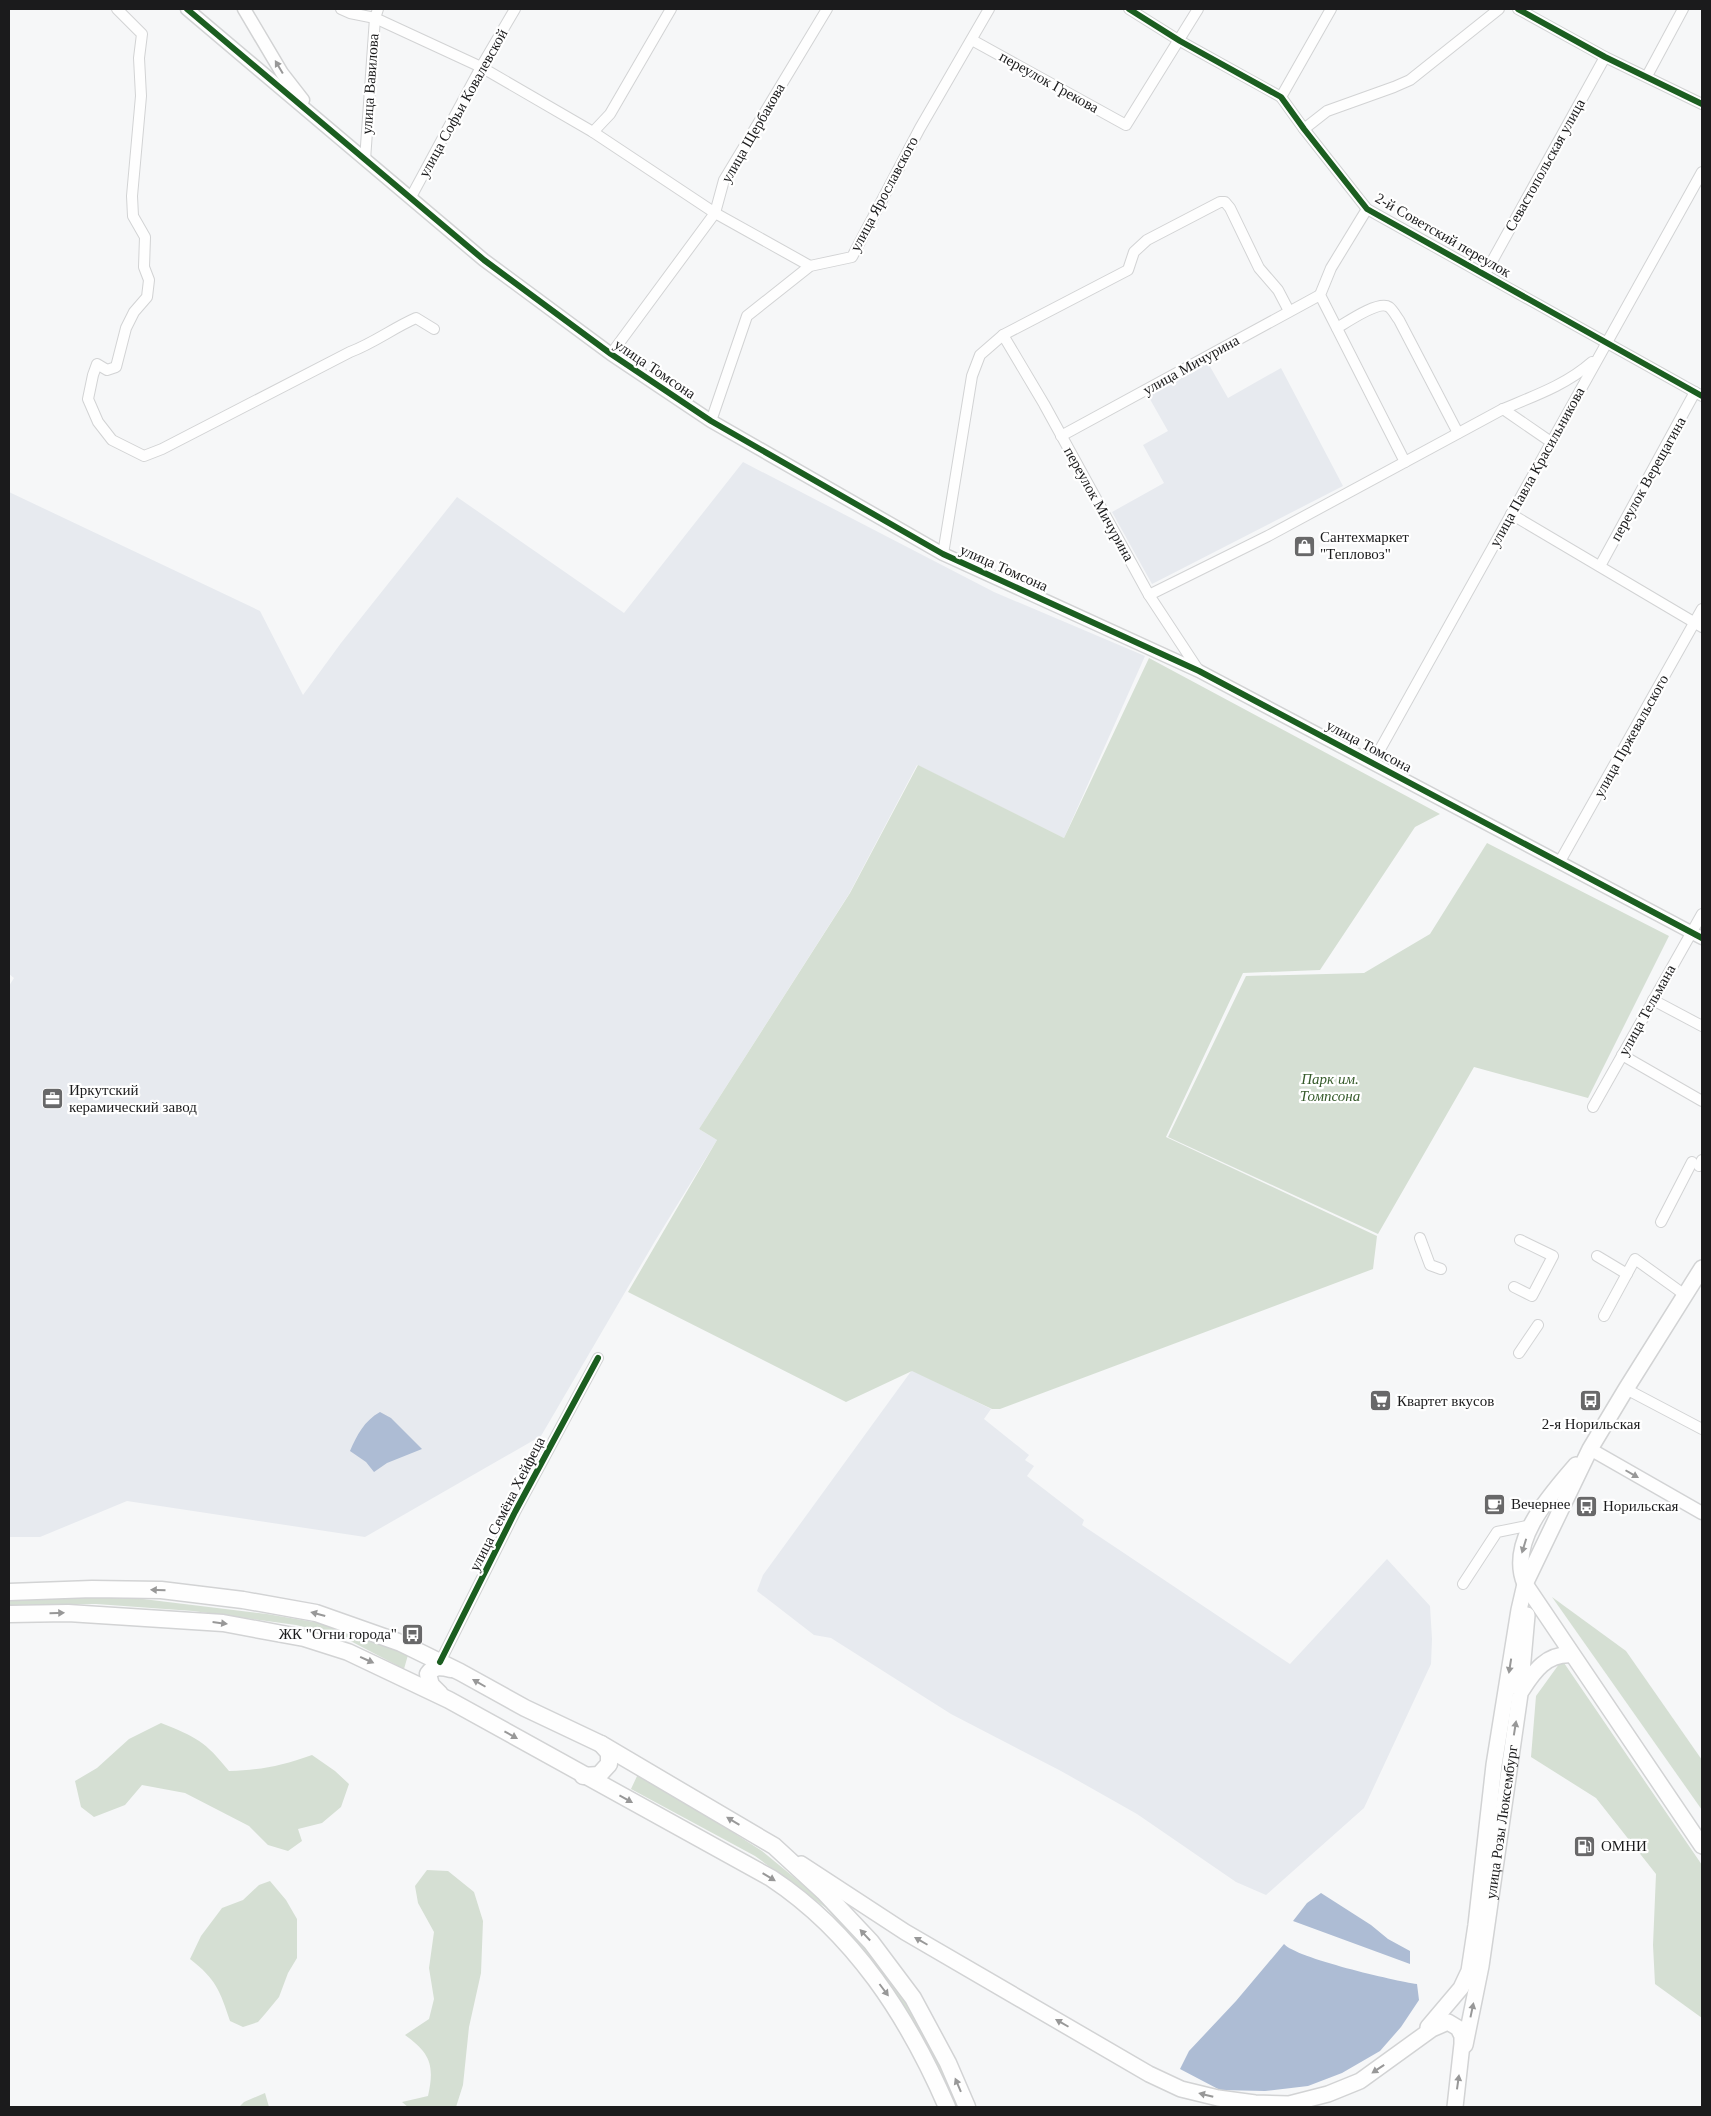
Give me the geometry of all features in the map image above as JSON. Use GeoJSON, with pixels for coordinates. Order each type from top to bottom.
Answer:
{"type":"FeatureCollection","features":[{"type":"Feature","properties":{"kind":"main road","name":"улица Розы Люксембург"},"geometry":{"type":"LineString","coordinates":[[1462,2057],[1482,1966],[1482,1925],[1519,1610],[1525,1584],[1590,1449],[1702,1268]]}},
{"type":"Feature","properties":{"kind":"main road"},"geometry":{"type":"LineString","coordinates":[[1590,1449],[1546,1500],[1532,1525],[1523,1546],[1520,1563],[1525,1584],[1702,1846]]}},
{"type":"Feature","properties":{"kind":"main road","name":"улица Розы Люксембург"},"geometry":{"type":"LineString","coordinates":[[1501,1766],[1520,1694],[1529,1598],[1525,1584]]}},
{"type":"Feature","properties":{"kind":"main road"},"geometry":{"type":"LineString","coordinates":[[9,1592],[92,1589],[161,1590],[243,1600],[316,1613],[401,1643],[460,1672],[525,1708],[601,1744],[774,1846],[905,1932],[1116,2055],[1181,2089],[1218,2098],[1256,2104],[1289,2104],[1328,2094],[1360,2081],[1440,2025],[1452,2023],[1458,2028],[1462,2036],[1462,2057],[1455,2107]]}},
{"type":"Feature","properties":{"kind":"main road"},"geometry":{"type":"LineString","coordinates":[[9,1614],[68,1613],[223,1623],[304,1638],[362,1658],[449,1700],[583,1776],[771,1878],[812,1909],[855,1952],[896,2006],[931,2071],[947,2107]]}},
{"type":"Feature","properties":{"kind":"main road"},"geometry":{"type":"LineString","coordinates":[[1520,1694],[1541,1664],[1562,1654],[1572,1655]]}},
{"type":"Feature","properties":{"kind":"main road"},"geometry":{"type":"LineString","coordinates":[[449,1700],[433,1687],[428,1674],[433,1668],[440,1667],[460,1672]]}},
{"type":"Feature","properties":{"kind":"main road"},"geometry":{"type":"LineString","coordinates":[[583,1776],[592,1777],[599,1775],[609,1764],[609,1753],[601,1744]]}},
{"type":"Feature","properties":{"kind":"main road"},"geometry":{"type":"LineString","coordinates":[[774,1846],[824,1892],[871,1942],[908,1991],[948,2063],[967,2107]]}},
{"type":"Feature","properties":{"kind":"main road","name":"улица Розы Люксембург"},"geometry":{"type":"LineString","coordinates":[[1417,2040],[1453,1998],[1466,1978],[1482,1925]]}},
{"type":"Feature","properties":{"kind":"street"},"geometry":{"type":"LineString","coordinates":[[117,9],[142,34],[140,58],[142,96],[132,196],[134,216],[145,237],[144,267],[149,280],[147,297],[126,328],[116,367],[107,370],[97,364],[93,374],[88,399],[98,422],[112,440],[144,456],[162,449],[350,352],[369,345],[416,318],[434,329]]}},
{"type":"Feature","properties":{"kind":"street"},"geometry":{"type":"LineString","coordinates":[[187,9],[344,144]]}},
{"type":"Feature","properties":{"kind":"street"},"geometry":{"type":"LineString","coordinates":[[244,9],[291,86],[344,144]]}},
{"type":"Feature","properties":{"kind":"street"},"geometry":{"type":"LineString","coordinates":[[341,9],[350,13],[376,13],[481,66],[593,132],[715,213],[810,266]]}},
{"type":"Feature","properties":{"kind":"street","name":"улица Софьи Ковалевской"},"geometry":{"type":"LineString","coordinates":[[411,197],[481,66],[515,9]]}},
{"type":"Feature","properties":{"kind":"street"},"geometry":{"type":"LineString","coordinates":[[593,132],[610,114],[671,9]]}},
{"type":"Feature","properties":{"kind":"street","name":"улица Щербакова"},"geometry":{"type":"LineString","coordinates":[[611,354],[715,213],[724,180],[827,9]]}},
{"type":"Feature","properties":{"kind":"street","name":"улица Ярославского"},"geometry":{"type":"LineString","coordinates":[[710,420],[747,316],[810,266],[852,257],[920,128],[990,9]]}},
{"type":"Feature","properties":{"kind":"street","name":"2-й Советский переулок"},"geometry":{"type":"LineString","coordinates":[[1129,9],[1180,41],[1281,97],[1367,208],[1699,394]]}},
{"type":"Feature","properties":{"kind":"street"},"geometry":{"type":"LineString","coordinates":[[1180,41],[1198,9]]}},
{"type":"Feature","properties":{"kind":"street"},"geometry":{"type":"LineString","coordinates":[[1281,97],[1331,9]]}},
{"type":"Feature","properties":{"kind":"street"},"geometry":{"type":"LineString","coordinates":[[1304,129],[1327,111],[1394,88],[1410,80],[1499,9]]}},
{"type":"Feature","properties":{"kind":"street"},"geometry":{"type":"LineString","coordinates":[[1518,9],[1605,57],[1702,104]]}},
{"type":"Feature","properties":{"kind":"street"},"geometry":{"type":"LineString","coordinates":[[1647,76],[1683,9]]}},
{"type":"Feature","properties":{"kind":"street","name":"улица Вавилова"},"geometry":{"type":"LineString","coordinates":[[365,160],[376,13]]}},
{"type":"Feature","properties":{"kind":"street","name":"переулок Грекова"},"geometry":{"type":"LineString","coordinates":[[972,40],[1126,125],[1180,41]]}},
{"type":"Feature","properties":{"kind":"street","name":"Севастопольская улица"},"geometry":{"type":"LineString","coordinates":[[1484,274],[1605,57]]}},
{"type":"Feature","properties":{"kind":"street","name":"улица Томсона"},"geometry":{"type":"LineString","coordinates":[[344,144],[411,197],[484,260],[611,354],[710,420],[943,554],[1199,670],[1559,863],[1697,934]]}},
{"type":"Feature","properties":{"kind":"street","name":"улица Павла Красильникова"},"geometry":{"type":"LineString","coordinates":[[1373,762],[1702,172]]}},
{"type":"Feature","properties":{"kind":"street"},"geometry":{"type":"LineString","coordinates":[[943,554],[972,376],[980,355],[1003,335],[1128,270],[1134,252],[1147,240],[1220,202],[1225,202],[1230,208],[1259,268],[1278,290],[1289,312]]}},
{"type":"Feature","properties":{"kind":"street"},"geometry":{"type":"LineString","coordinates":[[1367,208],[1331,268],[1320,295],[1405,462]]}},
{"type":"Feature","properties":{"kind":"street","name":"улица Мичурина"},"geometry":{"type":"LineString","coordinates":[[1061,436],[1320,295]]}},
{"type":"Feature","properties":{"kind":"street"},"geometry":{"type":"LineString","coordinates":[[1337,328],[1376,307],[1383,305],[1391,308],[1458,433]]}},
{"type":"Feature","properties":{"kind":"street","name":"переулок Мичурина"},"geometry":{"type":"LineString","coordinates":[[1003,335],[1150,595],[1199,670]]}},
{"type":"Feature","properties":{"kind":"street"},"geometry":{"type":"LineString","coordinates":[[1150,595],[1268,536],[1503,409],[1543,393],[1578,375],[1599,357]]}},
{"type":"Feature","properties":{"kind":"street","name":"переулок Верещагина"},"geometry":{"type":"LineString","coordinates":[[1600,566],[1699,394]]}},
{"type":"Feature","properties":{"kind":"street"},"geometry":{"type":"LineString","coordinates":[[1503,409],[1550,442]]}},
{"type":"Feature","properties":{"kind":"street"},"geometry":{"type":"LineString","coordinates":[[1511,514],[1698,624]]}},
{"type":"Feature","properties":{"kind":"street","name":"улица Пржевальского"},"geometry":{"type":"LineString","coordinates":[[1559,863],[1698,624],[1702,609]]}},
{"type":"Feature","properties":{"kind":"street","name":"улица Тельмана"},"geometry":{"type":"LineString","coordinates":[[1593,1107],[1653,1000],[1697,934],[1702,914]]}},
{"type":"Feature","properties":{"kind":"street"},"geometry":{"type":"LineString","coordinates":[[1653,1000],[1702,1026]]}},
{"type":"Feature","properties":{"kind":"street"},"geometry":{"type":"LineString","coordinates":[[1622,1055],[1702,1101]]}},
{"type":"Feature","properties":{"kind":"street"},"geometry":{"type":"LineString","coordinates":[[1661,1222],[1698,1163]]}},
{"type":"Feature","properties":{"kind":"street"},"geometry":{"type":"LineString","coordinates":[[1420,1238],[1430,1265],[1441,1269]]}},
{"type":"Feature","properties":{"kind":"street"},"geometry":{"type":"LineString","coordinates":[[1514,1287],[1532,1296],[1553,1256],[1520,1240]]}},
{"type":"Feature","properties":{"kind":"street"},"geometry":{"type":"LineString","coordinates":[[1596,1256],[1627,1274]]}},
{"type":"Feature","properties":{"kind":"street"},"geometry":{"type":"LineString","coordinates":[[1604,1316],[1635,1259],[1685,1295]]}},
{"type":"Feature","properties":{"kind":"street"},"geometry":{"type":"LineString","coordinates":[[1519,1353],[1538,1325]]}},
{"type":"Feature","properties":{"kind":"street","name":"улица Семёна Хейфеца"},"geometry":{"type":"LineString","coordinates":[[440,1662],[515,1512],[598,1358]]}},
{"type":"Feature","properties":{"kind":"street"},"geometry":{"type":"LineString","coordinates":[[1626,1389],[1702,1429]]}},
{"type":"Feature","properties":{"kind":"street"},"geometry":{"type":"LineString","coordinates":[[1590,1449],[1702,1512]]}},
{"type":"Feature","properties":{"kind":"street"},"geometry":{"type":"LineString","coordinates":[[1463,1584],[1497,1532],[1532,1525]]}},
{"type":"Feature","properties":{"kind":"shaded area"},"geometry":{"type":"Polygon","coordinates":[[[1208,363],[1228,398],[1281,368],[1343,486],[1152,584],[1112,512],[1164,483],[1143,445],[1168,431],[1147,394],[1208,363]]]}},
{"type":"Feature","properties":{"kind":"shaded area"},"geometry":{"type":"Polygon","coordinates":[[[743,462],[994,592],[1145,656],[1064,838],[917,765],[849,894],[699,1129],[717,1140],[655,1241],[541,1436],[365,1537],[127,1501],[40,1537],[9,1537],[9,986],[14,978],[9,974],[9,492],[260,611],[303,695],[341,643],[457,497],[624,613],[743,462]]]}},
{"type":"Feature","properties":{"kind":"shaded area"},"geometry":{"type":"Polygon","coordinates":[[[912,1370],[991,1409],[984,1419],[1029,1455],[1025,1460],[1034,1466],[1027,1476],[1084,1520],[1082,1525],[1290,1664],[1387,1559],[1430,1606],[1431,1664],[1364,1808],[1266,1895],[1236,1882],[1137,1814],[1061,1771],[951,1714],[831,1638],[814,1635],[757,1591],[763,1575],[912,1370]]]}},
{"type":"Feature","properties":{"kind":"green space"},"geometry":{"type":"Polygon","coordinates":[[[1149,658],[1440,814],[1415,827],[1320,970],[1243,973],[1166,1137],[1377,1236],[1373,1269],[1000,1409],[992,1409],[912,1371],[846,1402],[628,1292],[717,1140],[699,1129],[850,893],[918,765],[1064,838],[1149,658]]]}},
{"type":"Feature","properties":{"kind":"green space","name":"Парк им. Томпсона"},"geometry":{"type":"Polygon","coordinates":[[[1487,843],[1669,936],[1588,1098],[1474,1067],[1378,1234],[1168,1137],[1246,976],[1364,973],[1430,934],[1487,843]]]}},
{"type":"Feature","properties":{"kind":"green space"},"geometry":{"type":"Polygon","coordinates":[[[51,1596],[143,1599],[267,1614],[337,1626],[408,1655],[404,1669],[341,1636],[296,1625],[193,1611],[96,1604],[9,1605],[9,1597],[51,1596]]]}},
{"type":"Feature","properties":{"kind":"green space"},"geometry":{"type":"Polygon","coordinates":[[[1552,1597],[1626,1651],[1702,1760],[1702,1810],[1552,1597]]]}},
{"type":"Feature","properties":{"kind":"green space"},"geometry":{"type":"Polygon","coordinates":[[[1562,1660],[1702,1865],[1702,2018],[1655,1984],[1653,1945],[1656,1874],[1596,1798],[1531,1757],[1536,1696],[1562,1660]]]}},
{"type":"Feature","properties":{"kind":"green space"},"geometry":{"type":"Polygon","coordinates":[[[161,1723],[192,1736],[206,1746],[229,1771],[271,1767],[312,1755],[335,1771],[349,1784],[341,1807],[322,1823],[298,1829],[302,1841],[288,1851],[268,1845],[249,1826],[185,1793],[142,1785],[125,1805],[94,1817],[81,1807],[75,1781],[97,1768],[129,1739],[161,1723]]]}},
{"type":"Feature","properties":{"kind":"green space"},"geometry":{"type":"Polygon","coordinates":[[[638,1774],[762,1851],[835,1911],[903,1996],[950,2082],[960,2107],[953,2107],[909,2016],[873,1961],[826,1908],[755,1856],[631,1789],[638,1774]]]}},
{"type":"Feature","properties":{"kind":"green space"},"geometry":{"type":"Polygon","coordinates":[[[427,1870],[448,1871],[474,1892],[483,1921],[481,1973],[469,2027],[463,2085],[456,2107],[408,2107],[402,2102],[428,2096],[431,2076],[425,2054],[405,2035],[429,2019],[434,1999],[429,1968],[434,1932],[418,1903],[415,1886],[427,1870]]]}},
{"type":"Feature","properties":{"kind":"green space"},"geometry":{"type":"Polygon","coordinates":[[[270,1881],[286,1900],[297,1919],[297,1958],[288,1973],[279,1997],[258,2022],[243,2027],[230,2021],[216,1986],[206,1973],[190,1959],[201,1936],[222,1908],[243,1900],[259,1885],[270,1881]]]}},
{"type":"Feature","properties":{"kind":"green space"},"geometry":{"type":"Polygon","coordinates":[[[265,2093],[269,2107],[239,2107],[244,2102],[265,2093]]]}},
{"type":"Feature","properties":{"kind":"water"},"geometry":{"type":"Polygon","coordinates":[[[380,1412],[391,1418],[422,1449],[387,1463],[374,1472],[366,1462],[350,1451],[362,1429],[380,1412]]]}},
{"type":"Feature","properties":{"kind":"water"},"geometry":{"type":"Polygon","coordinates":[[[1321,1893],[1371,1925],[1388,1939],[1410,1951],[1410,1964],[1293,1921],[1307,1903],[1321,1893]]]}},
{"type":"Feature","properties":{"kind":"water"},"geometry":{"type":"Polygon","coordinates":[[[1284,1944],[1292,1950],[1326,1962],[1368,1974],[1417,1984],[1419,2000],[1401,2027],[1380,2051],[1342,2073],[1308,2086],[1265,2091],[1220,2090],[1180,2069],[1189,2051],[1236,2001],[1284,1944]]]}},
{"type":"Feature","properties":{"kind":"cycle path"},"geometry":{"type":"LineString","coordinates":[[187,9],[484,260],[611,354],[711,421],[943,554],[1199,671],[1702,938]]}},
{"type":"Feature","properties":{"kind":"cycle path"},"geometry":{"type":"LineString","coordinates":[[1129,9],[1180,41],[1281,97],[1367,209],[1702,396]]}},
{"type":"Feature","properties":{"kind":"cycle path"},"geometry":{"type":"LineString","coordinates":[[1518,9],[1605,57],[1702,104]]}},
{"type":"Feature","properties":{"kind":"cycle path"},"geometry":{"type":"LineString","coordinates":[[440,1662],[515,1512],[598,1358]]}},
{"type":"Feature","properties":{"kind":"place","name":"Сантехмаркет \"Тепловоз\""},"geometry":{"type":"Point","coordinates":[1304,546]}},
{"type":"Feature","properties":{"kind":"place","name":"Иркутский керамический завод"},"geometry":{"type":"Point","coordinates":[53,1099]}},
{"type":"Feature","properties":{"kind":"place","name":"Квартет вкусов"},"geometry":{"type":"Point","coordinates":[1381,1401]}},
{"type":"Feature","properties":{"kind":"place","name":"2-я Норильская"},"geometry":{"type":"Point","coordinates":[1591,1401]}},
{"type":"Feature","properties":{"kind":"place","name":"Вечернее"},"geometry":{"type":"Point","coordinates":[1495,1504]}},
{"type":"Feature","properties":{"kind":"place","name":"Норильская"},"geometry":{"type":"Point","coordinates":[1587,1506]}},
{"type":"Feature","properties":{"kind":"place","name":"ЖК \"Огни города\""},"geometry":{"type":"Point","coordinates":[413,1634]}},
{"type":"Feature","properties":{"kind":"place","name":"ОМНИ"},"geometry":{"type":"Point","coordinates":[1585,1846]}}]}
